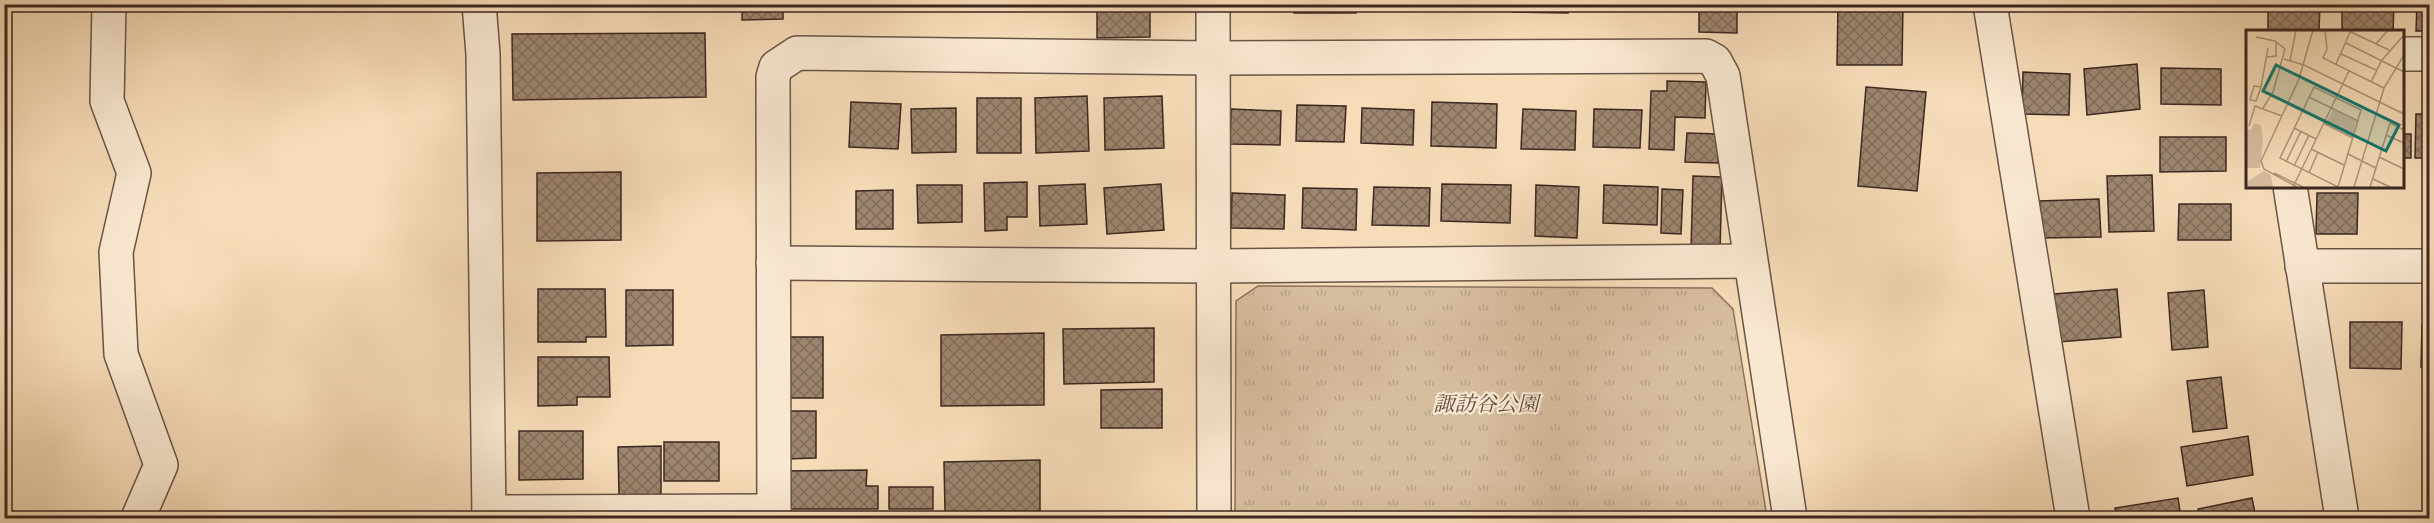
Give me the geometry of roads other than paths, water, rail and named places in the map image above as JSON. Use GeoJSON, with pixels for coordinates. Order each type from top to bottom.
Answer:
{"type":"FeatureCollection","features":[{"type":"Feature","properties":{"kind":"street"},"geometry":{"type":"LineString","coordinates":[[109,4],[107,101],[134,173],[116,252],[121,354],[161,465],[138,519]]}},
{"type":"Feature","properties":{"kind":"street"},"geometry":{"type":"LineString","coordinates":[[479,4],[483,54],[489,515],[774,515],[773,77],[776,67],[784,59],[797,53],[1214,58],[1706,56],[1715,62],[1723,76],[1790,519]]}},
{"type":"Feature","properties":{"kind":"street"},"geometry":{"type":"LineString","coordinates":[[1214,4],[1214,519]]}},
{"type":"Feature","properties":{"kind":"street"},"geometry":{"type":"LineString","coordinates":[[1990,4],[2073,519]]}},
{"type":"Feature","properties":{"kind":"street"},"geometry":{"type":"LineString","coordinates":[[2404,54],[2430,54]]}},
{"type":"Feature","properties":{"kind":"street"},"geometry":{"type":"LineString","coordinates":[[2290,188],[2342,519]]}},
{"type":"Feature","properties":{"kind":"street"},"geometry":{"type":"LineString","coordinates":[[773,263],[1214,266],[1750,261]]}},
{"type":"Feature","properties":{"kind":"street"},"geometry":{"type":"LineString","coordinates":[[2302,266],[2430,266]]}},
{"type":"Feature","properties":{"kind":"park label","name":"諏訪谷公園"},"geometry":{"type":"Point","coordinates":[1486,403]}}]}
